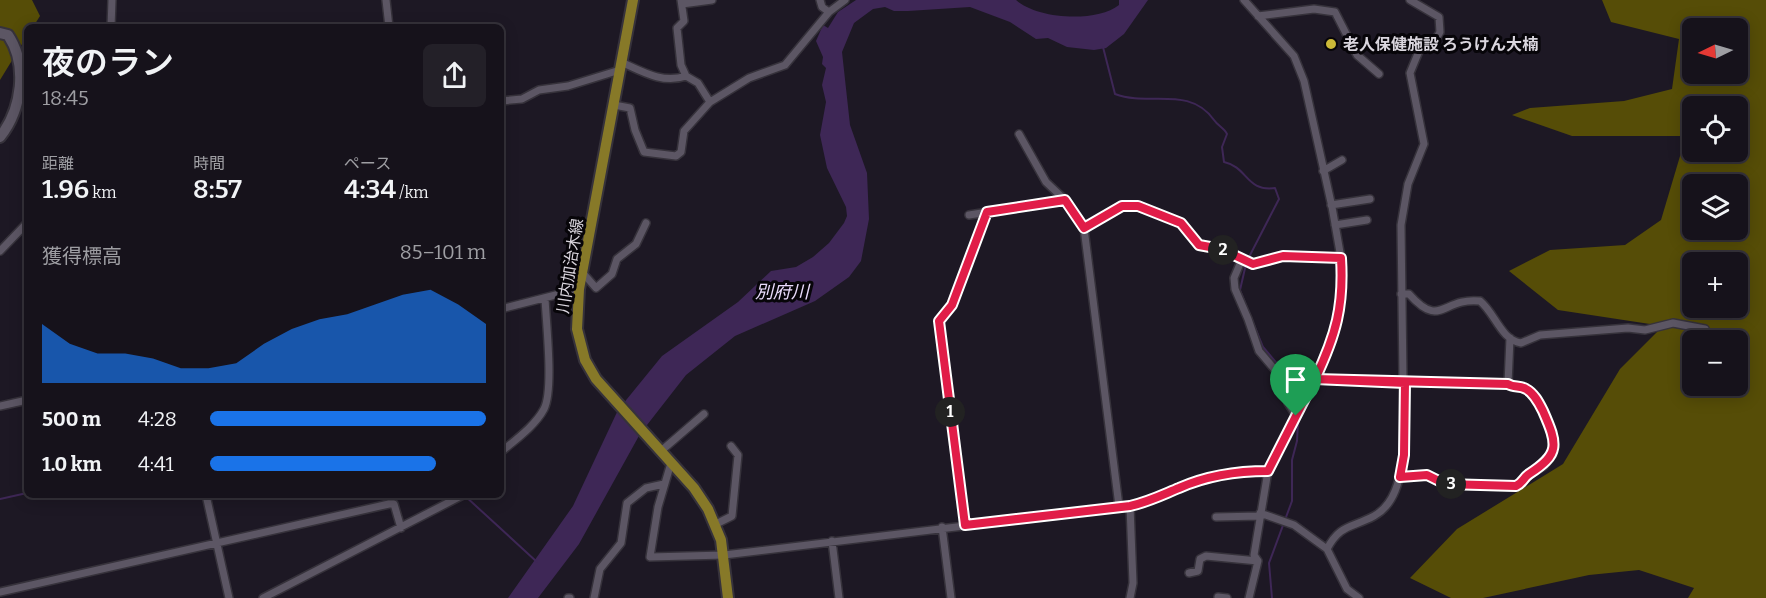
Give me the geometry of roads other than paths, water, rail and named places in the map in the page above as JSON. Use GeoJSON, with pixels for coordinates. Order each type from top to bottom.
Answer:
{"type":"FeatureCollection","features":[{"type":"Feature","properties":{"kind":"main road","name":"川内加治木線"},"geometry":{"type":"LineString","coordinates":[[633,0],[579,289],[576,312],[579,345],[596,379],[694,488],[716,524],[724,555],[728,598]]}},
{"type":"Feature","properties":{"kind":"street"},"geometry":{"type":"LineString","coordinates":[[111,24],[112,0]]}},
{"type":"Feature","properties":{"kind":"street"},"geometry":{"type":"LineString","coordinates":[[386,0],[389,24]]}},
{"type":"Feature","properties":{"kind":"street"},"geometry":{"type":"LineString","coordinates":[[711,102],[698,83],[686,76],[681,65],[677,28],[684,21],[682,2],[712,0]]}},
{"type":"Feature","properties":{"kind":"street"},"geometry":{"type":"LineString","coordinates":[[820,0],[822,7],[829,12]]}},
{"type":"Feature","properties":{"kind":"street"},"geometry":{"type":"LineString","coordinates":[[614,105],[630,108],[635,130],[644,152],[676,156],[681,152],[684,131],[711,102],[749,78],[784,65],[829,12],[845,0]]}},
{"type":"Feature","properties":{"kind":"street"},"geometry":{"type":"LineString","coordinates":[[1244,0],[1294,56],[1304,81],[1341,258],[1342,291],[1339,320],[1333,339],[1268,471],[1254,555],[1258,561],[1249,598]]}},
{"type":"Feature","properties":{"kind":"street"},"geometry":{"type":"LineString","coordinates":[[1327,549],[1339,530],[1376,515],[1391,500],[1400,477],[1404,455],[1405,383],[1401,225],[1405,198],[1424,144],[1410,74],[1419,51],[1436,39],[1441,26],[1439,17],[1410,0]]}},
{"type":"Feature","properties":{"kind":"street"},"geometry":{"type":"LineString","coordinates":[[1258,16],[1314,9],[1335,12],[1357,55],[1379,74]]}},
{"type":"Feature","properties":{"kind":"street"},"geometry":{"type":"LineString","coordinates":[[0,33],[8,35],[16,47],[20,70],[20,84],[11,123],[0,137]]}},
{"type":"Feature","properties":{"kind":"street"},"geometry":{"type":"LineString","coordinates":[[504,101],[522,99],[539,90],[568,86],[621,66],[655,78],[675,80],[686,76]]}},
{"type":"Feature","properties":{"kind":"street"},"geometry":{"type":"LineString","coordinates":[[1019,134],[1046,182],[1065,200],[1084,228],[1119,506]]}},
{"type":"Feature","properties":{"kind":"street"},"geometry":{"type":"LineString","coordinates":[[1323,171],[1342,160]]}},
{"type":"Feature","properties":{"kind":"street"},"geometry":{"type":"LineString","coordinates":[[1331,205],[1370,199]]}},
{"type":"Feature","properties":{"kind":"street"},"geometry":{"type":"LineString","coordinates":[[969,215],[1065,200]]}},
{"type":"Feature","properties":{"kind":"street"},"geometry":{"type":"LineString","coordinates":[[1084,228],[1122,206],[1138,206],[1181,223],[1199,245],[1221,249],[1253,264],[1283,256],[1341,258]]}},
{"type":"Feature","properties":{"kind":"street"},"geometry":{"type":"LineString","coordinates":[[965,525],[939,321],[952,305],[987,212]]}},
{"type":"Feature","properties":{"kind":"street"},"geometry":{"type":"LineString","coordinates":[[1335,225],[1367,220]]}},
{"type":"Feature","properties":{"kind":"street"},"geometry":{"type":"LineString","coordinates":[[582,272],[596,288],[600,286],[612,274],[617,259],[636,244],[646,223]]}},
{"type":"Feature","properties":{"kind":"street"},"geometry":{"type":"LineString","coordinates":[[0,250],[24,226]]}},
{"type":"Feature","properties":{"kind":"street"},"geometry":{"type":"LineString","coordinates":[[1244,259],[1234,278],[1234,289],[1259,351],[1281,377],[1284,393],[1296,416]]}},
{"type":"Feature","properties":{"kind":"street"},"geometry":{"type":"LineString","coordinates":[[504,308],[579,289]]}},
{"type":"Feature","properties":{"kind":"street"},"geometry":{"type":"LineString","coordinates":[[1401,294],[1409,294],[1423,310],[1434,312],[1449,305],[1480,302],[1490,309],[1510,339],[1508,384]]}},
{"type":"Feature","properties":{"kind":"street"},"geometry":{"type":"LineString","coordinates":[[504,449],[539,417],[545,407],[548,365],[545,298]]}},
{"type":"Feature","properties":{"kind":"street"},"geometry":{"type":"LineString","coordinates":[[1510,339],[1521,343],[1540,335],[1628,328],[1645,330],[1673,323],[1705,329]]}},
{"type":"Feature","properties":{"kind":"street"},"geometry":{"type":"LineString","coordinates":[[1315,379],[1508,384],[1527,389],[1537,400],[1551,429],[1553,454],[1544,465],[1527,476],[1522,483],[1510,487],[1445,484],[1427,475],[1400,477]]}},
{"type":"Feature","properties":{"kind":"street"},"geometry":{"type":"LineString","coordinates":[[0,406],[24,401]]}},
{"type":"Feature","properties":{"kind":"street"},"geometry":{"type":"LineString","coordinates":[[661,451],[704,414]]}},
{"type":"Feature","properties":{"kind":"street"},"geometry":{"type":"LineString","coordinates":[[716,524],[732,516],[738,455],[731,446]]}},
{"type":"Feature","properties":{"kind":"street"},"geometry":{"type":"LineString","coordinates":[[672,463],[664,484],[651,557],[724,555],[1130,506],[1144,503],[1180,487],[1227,474],[1268,471]]}},
{"type":"Feature","properties":{"kind":"street"},"geometry":{"type":"LineString","coordinates":[[594,598],[600,569],[621,543],[627,503],[646,488],[664,484]]}},
{"type":"Feature","properties":{"kind":"street"},"geometry":{"type":"LineString","coordinates":[[207,498],[230,598]]}},
{"type":"Feature","properties":{"kind":"street"},"geometry":{"type":"LineString","coordinates":[[263,598],[457,498]]}},
{"type":"Feature","properties":{"kind":"street"},"geometry":{"type":"LineString","coordinates":[[0,592],[388,504],[394,504],[397,508],[401,528]]}},
{"type":"Feature","properties":{"kind":"street"},"geometry":{"type":"LineString","coordinates":[[1130,506],[1133,583],[1130,598]]}},
{"type":"Feature","properties":{"kind":"street"},"geometry":{"type":"LineString","coordinates":[[1216,517],[1260,514],[1287,523],[1327,549],[1347,589],[1359,598]]}},
{"type":"Feature","properties":{"kind":"street"},"geometry":{"type":"LineString","coordinates":[[942,527],[951,598]]}},
{"type":"Feature","properties":{"kind":"street"},"geometry":{"type":"LineString","coordinates":[[832,541],[839,598]]}},
{"type":"Feature","properties":{"kind":"street"},"geometry":{"type":"LineString","coordinates":[[1189,573],[1198,571],[1200,559],[1206,556],[1258,561]]}},
{"type":"Feature","properties":{"kind":"street"},"geometry":{"type":"LineString","coordinates":[[1218,597],[1227,598]]}},
{"type":"Feature","properties":{"kind":"water","name":"別府川"},"geometry":{"type":"Polygon","coordinates":[[[856,0],[1016,0],[1052,15],[1082,16],[1109,11],[1119,5],[1119,0],[1148,0],[1124,34],[1106,48],[1094,50],[1067,47],[1048,38],[1036,39],[1010,22],[970,7],[894,11],[885,7],[873,9],[854,23],[842,52],[850,125],[867,173],[869,219],[861,261],[849,277],[815,301],[735,336],[686,375],[640,434],[579,544],[538,598],[508,598],[573,506],[618,410],[662,356],[738,302],[771,271],[796,267],[813,257],[829,243],[844,223],[847,216],[846,207],[827,168],[820,135],[826,102],[822,85],[826,68],[822,64],[823,57],[816,41],[823,25],[828,28],[838,12],[856,0]]]}},
{"type":"Feature","properties":{"kind":"waterway"},"geometry":{"type":"LineString","coordinates":[[1103,47],[1115,94],[1141,99],[1181,100],[1204,109],[1227,134],[1222,147],[1224,162],[1238,169],[1252,183],[1265,188],[1275,188],[1279,199],[1248,259]]}},
{"type":"Feature","properties":{"kind":"waterway"},"geometry":{"type":"LineString","coordinates":[[1246,264],[1240,290],[1263,347],[1285,373],[1292,401],[1298,407]]}},
{"type":"Feature","properties":{"kind":"waterway"},"geometry":{"type":"LineString","coordinates":[[1272,598],[1269,563],[1292,501],[1292,460],[1297,441],[1298,422]]}},
{"type":"Feature","properties":{"kind":"waterway"},"geometry":{"type":"LineString","coordinates":[[0,499],[24,494]]}},
{"type":"Feature","properties":{"kind":"waterway"},"geometry":{"type":"LineString","coordinates":[[467,498],[537,562]]}},
{"type":"Feature","properties":{"kind":"place","name":"老人保健施設 ろうけん大楠"},"geometry":{"type":"Point","coordinates":[1331,44]}}]}
